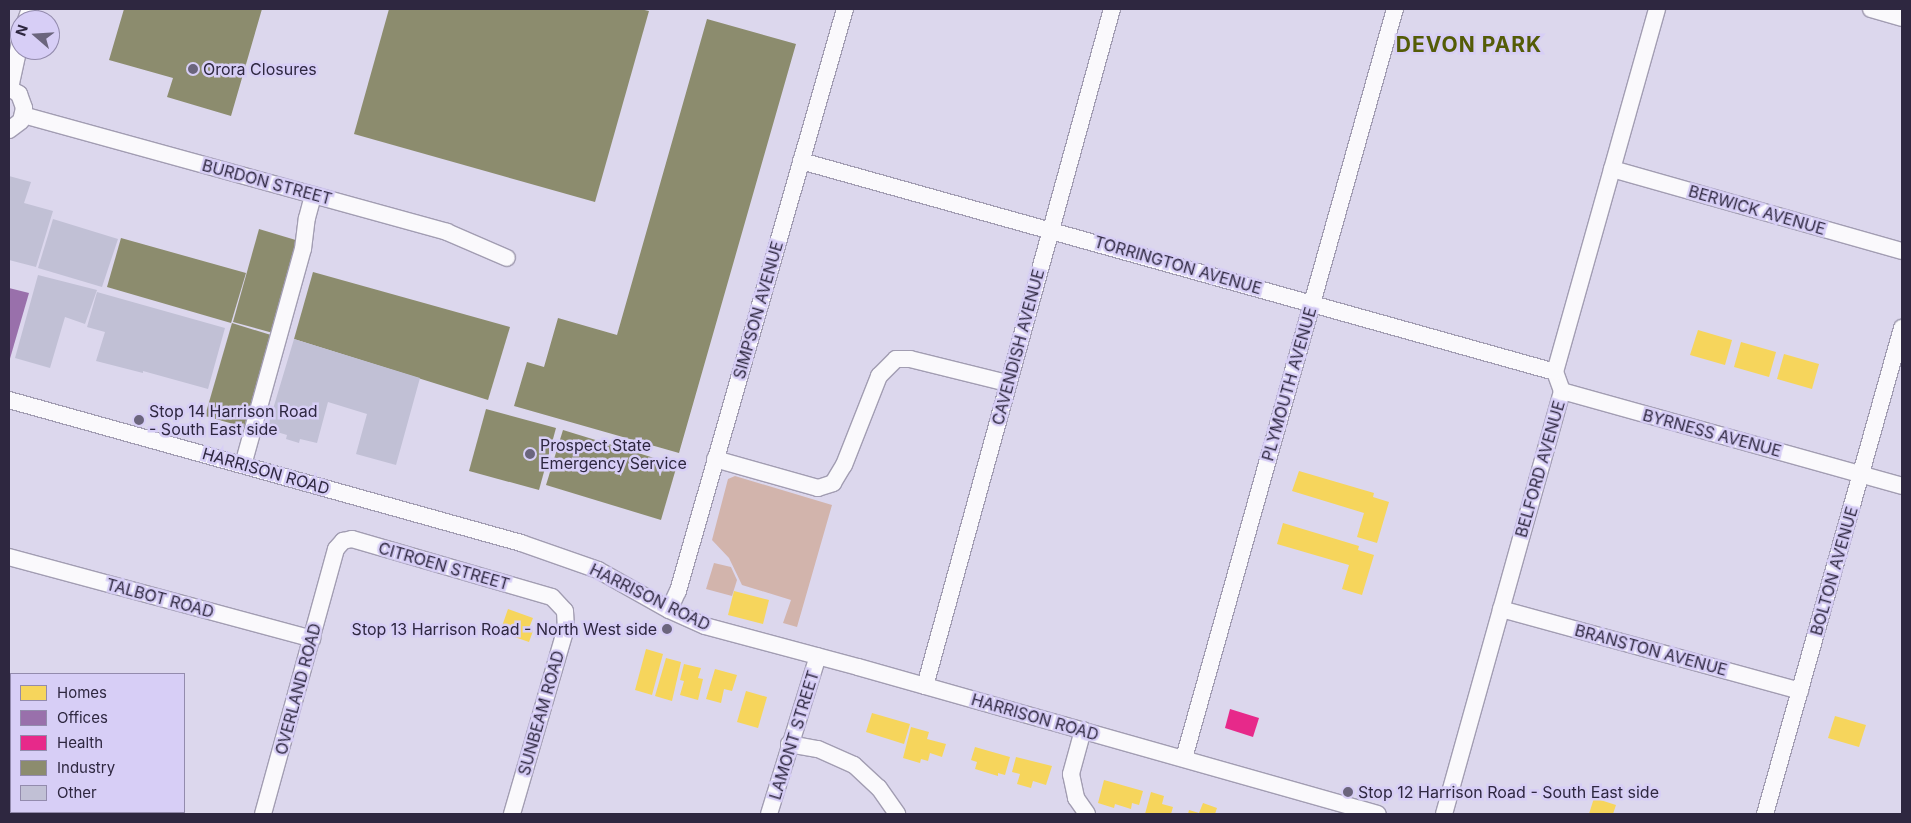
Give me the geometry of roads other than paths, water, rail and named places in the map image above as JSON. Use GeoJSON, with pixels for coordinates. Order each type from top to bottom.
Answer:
{"type":"FeatureCollection","features":[{"type":"Feature","properties":{"kind":"street","name":"SIMPSON AVENUE"},"geometry":{"type":"LineString","coordinates":[[669,610],[678,591],[845,9]]}},
{"type":"Feature","properties":{"kind":"street","name":"CAVENDISH AVENUE"},"geometry":{"type":"LineString","coordinates":[[925,686],[1112,9]]}},
{"type":"Feature","properties":{"kind":"street","name":"PLYMOUTH AVENUE"},"geometry":{"type":"LineString","coordinates":[[1184,758],[1395,9]]}},
{"type":"Feature","properties":{"kind":"street"},"geometry":{"type":"LineString","coordinates":[[1555,372],[1657,9]]}},
{"type":"Feature","properties":{"kind":"street"},"geometry":{"type":"LineString","coordinates":[[1879,10],[1902,18]]}},
{"type":"Feature","properties":{"kind":"street"},"geometry":{"type":"LineString","coordinates":[[9,130],[18,124],[23,115],[23,101],[19,94],[9,88],[16,60]]}},
{"type":"Feature","properties":{"kind":"street","name":"BURDON STREET"},"geometry":{"type":"LineString","coordinates":[[23,115],[447,232],[507,258]]}},
{"type":"Feature","properties":{"kind":"street","name":"TORRINGTON AVENUE"},"geometry":{"type":"LineString","coordinates":[[801,161],[1555,372]]}},
{"type":"Feature","properties":{"kind":"street","name":"BERWICK AVENUE"},"geometry":{"type":"LineString","coordinates":[[1612,169],[1902,251]]}},
{"type":"Feature","properties":{"kind":"street"},"geometry":{"type":"LineString","coordinates":[[243,465],[303,249],[306,218],[313,195]]}},
{"type":"Feature","properties":{"kind":"street","name":"BOLTON AVENUE"},"geometry":{"type":"LineString","coordinates":[[1766,814],[1902,328]]}},
{"type":"Feature","properties":{"kind":"street"},"geometry":{"type":"LineString","coordinates":[[715,459],[805,486],[818,488],[833,483],[844,465],[880,376],[896,359],[910,358],[1008,383]]}},
{"type":"Feature","properties":{"kind":"street","name":"BELFORD AVENUE"},"geometry":{"type":"LineString","coordinates":[[1444,814],[1562,391],[1555,372]]}},
{"type":"Feature","properties":{"kind":"street","name":"BYRNESS AVENUE"},"geometry":{"type":"LineString","coordinates":[[1562,391],[1902,486]]}},
{"type":"Feature","properties":{"kind":"street","name":"HARRISON ROAD"},"geometry":{"type":"LineString","coordinates":[[9,400],[521,543],[598,570],[669,610],[705,626],[1184,758],[1378,814]]}},
{"type":"Feature","properties":{"kind":"street","name":"CITROEN STREET"},"geometry":{"type":"LineString","coordinates":[[332,563],[336,550],[343,541],[352,539],[552,597],[565,611]]}},
{"type":"Feature","properties":{"kind":"street","name":"TALBOT ROAD"},"geometry":{"type":"LineString","coordinates":[[9,557],[312,640]]}},
{"type":"Feature","properties":{"kind":"street","name":"OVERLAND ROAD"},"geometry":{"type":"LineString","coordinates":[[263,814],[332,563]]}},
{"type":"Feature","properties":{"kind":"street","name":"BRANSTON AVENUE"},"geometry":{"type":"LineString","coordinates":[[1501,609],[1800,690]]}},
{"type":"Feature","properties":{"kind":"street","name":"SUNBEAM ROAD"},"geometry":{"type":"LineString","coordinates":[[512,814],[566,628],[565,611]]}},
{"type":"Feature","properties":{"kind":"street","name":"LAMONT STREET"},"geometry":{"type":"LineString","coordinates":[[769,814],[789,744],[818,656]]}},
{"type":"Feature","properties":{"kind":"street"},"geometry":{"type":"LineString","coordinates":[[1083,730],[1071,774],[1076,798],[1087,814]]}},
{"type":"Feature","properties":{"kind":"street"},"geometry":{"type":"LineString","coordinates":[[789,744],[818,749],[854,765],[879,788],[897,814]]}},
{"type":"Feature","properties":{"kind":"place","name":"Orora Closures"},"geometry":{"type":"Point","coordinates":[193,69]}},
{"type":"Feature","properties":{"kind":"place","name":"Stop 14 Harrison Road - South East side"},"geometry":{"type":"Point","coordinates":[139,420]}},
{"type":"Feature","properties":{"kind":"place","name":"Prospect State Emergency Service"},"geometry":{"type":"Point","coordinates":[530,454]}},
{"type":"Feature","properties":{"kind":"place","name":"Stop 13 Harrison Road - North West side"},"geometry":{"type":"Point","coordinates":[667,629]}},
{"type":"Feature","properties":{"kind":"place","name":"Stop 12 Harrison Road - South East side"},"geometry":{"type":"Point","coordinates":[1348,792]}},
{"type":"Feature","properties":{"kind":"district","name":"DEVON PARK"},"geometry":{"type":"Point","coordinates":[1469,45]}}]}
